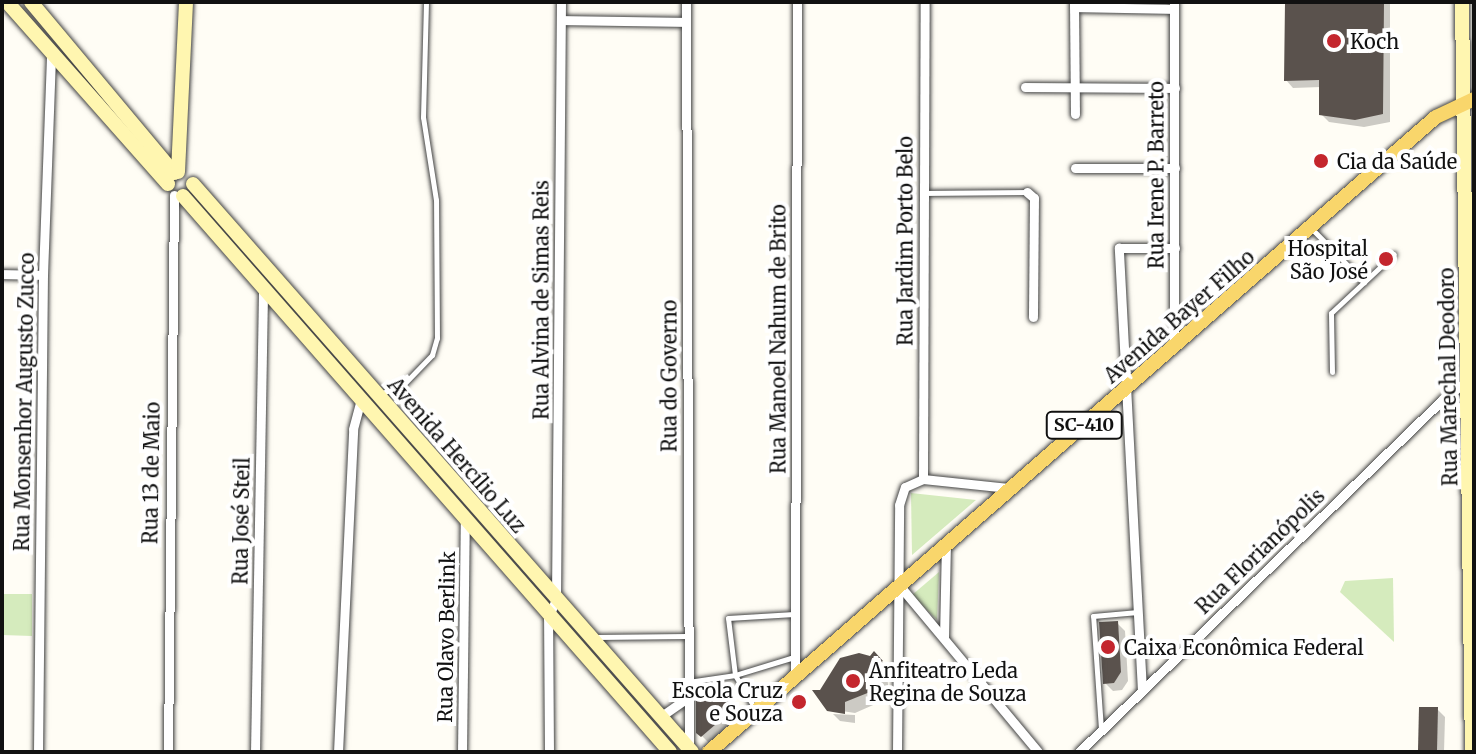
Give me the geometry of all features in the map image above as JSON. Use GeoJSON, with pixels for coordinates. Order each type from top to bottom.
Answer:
{"type":"FeatureCollection","features":[{"type":"Feature","properties":{"kind":"main road","name":"Avenida Bayer Filho"},"geometry":{"type":"LineString","coordinates":[[709,752],[1436,117],[1468,101]]}},
{"type":"Feature","properties":{"kind":"street","name":"Avenida Hercílio Luz"},"geometry":{"type":"LineString","coordinates":[[7,2],[51,53],[176,184],[193,184],[690,751]]}},
{"type":"Feature","properties":{"kind":"street","name":"Avenida Hercílio Luz"},"geometry":{"type":"LineString","coordinates":[[31,2],[263,291],[548,618],[670,752]]}},
{"type":"Feature","properties":{"kind":"street","name":"Rua 13 de Maio"},"geometry":{"type":"LineString","coordinates":[[168,752],[176,184],[186,2]]}},
{"type":"Feature","properties":{"kind":"street","name":"Rua Alvina de Simas Reis"},"geometry":{"type":"LineString","coordinates":[[556,599],[561,2]]}},
{"type":"Feature","properties":{"kind":"street","name":"Rua do Governo"},"geometry":{"type":"LineString","coordinates":[[686,2],[687,698],[690,751]]}},
{"type":"Feature","properties":{"kind":"street","name":"Rua Manoel Nahum de Brito"},"geometry":{"type":"LineString","coordinates":[[795,676],[797,2]]}},
{"type":"Feature","properties":{"kind":"street","name":"Rua Jardim Porto Belo"},"geometry":{"type":"LineString","coordinates":[[923,479],[925,2]]}},
{"type":"Feature","properties":{"kind":"street","name":"Rua Marechal Deodoro"},"geometry":{"type":"LineString","coordinates":[[1462,2],[1468,101],[1472,379],[1472,752]]}},
{"type":"Feature","properties":{"kind":"street"},"geometry":{"type":"LineString","coordinates":[[1075,114],[1074,5],[1174,5]]}},
{"type":"Feature","properties":{"kind":"street","name":"Rua Irene P. Barreto"},"geometry":{"type":"LineString","coordinates":[[1174,5],[1174,348]]}},
{"type":"Feature","properties":{"kind":"street"},"geometry":{"type":"LineString","coordinates":[[561,20],[686,22]]}},
{"type":"Feature","properties":{"kind":"street","name":"Rua Monsenhor Augusto Zucco"},"geometry":{"type":"LineString","coordinates":[[38,752],[43,275],[51,53]]}},
{"type":"Feature","properties":{"kind":"street"},"geometry":{"type":"LineString","coordinates":[[1025,87],[1175,88]]}},
{"type":"Feature","properties":{"kind":"street"},"geometry":{"type":"LineString","coordinates":[[1075,168],[1175,168]]}},
{"type":"Feature","properties":{"kind":"street"},"geometry":{"type":"LineString","coordinates":[[1027,192],[1034,198],[1033,317]]}},
{"type":"Feature","properties":{"kind":"street"},"geometry":{"type":"LineString","coordinates":[[1142,691],[1129,388],[1119,248],[1175,248]]}},
{"type":"Feature","properties":{"kind":"street"},"geometry":{"type":"LineString","coordinates":[[2,274],[43,275]]}},
{"type":"Feature","properties":{"kind":"street","name":"Rua José Steil"},"geometry":{"type":"LineString","coordinates":[[255,752],[263,291]]}},
{"type":"Feature","properties":{"kind":"street","name":"Rua Florianópolis"},"geometry":{"type":"LineString","coordinates":[[1079,752],[1443,399],[1472,379]]}},
{"type":"Feature","properties":{"kind":"street"},"geometry":{"type":"LineString","coordinates":[[338,752],[353,429],[360,402]]}},
{"type":"Feature","properties":{"kind":"street"},"geometry":{"type":"LineString","coordinates":[[897,752],[899,505],[905,487],[923,479],[1009,488]]}},
{"type":"Feature","properties":{"kind":"street","name":"Rua Olavo Berlink"},"geometry":{"type":"LineString","coordinates":[[462,752],[465,522]]}},
{"type":"Feature","properties":{"kind":"street"},"geometry":{"type":"LineString","coordinates":[[944,638],[946,544]]}},
{"type":"Feature","properties":{"kind":"street"},"geometry":{"type":"LineString","coordinates":[[899,585],[1038,752]]}},
{"type":"Feature","properties":{"kind":"street"},"geometry":{"type":"LineString","coordinates":[[549,752],[548,618],[556,599]]}},
{"type":"Feature","properties":{"kind":"street"},"geometry":{"type":"LineString","coordinates":[[660,717],[687,698]]}},
{"type":"Feature","properties":{"kind":"lane"},"geometry":{"type":"LineString","coordinates":[[378,394],[403,385],[432,355],[437,338],[436,200],[423,117],[426,2]]}},
{"type":"Feature","properties":{"kind":"lane"},"geometry":{"type":"LineString","coordinates":[[923,193],[1027,192]]}},
{"type":"Feature","properties":{"kind":"lane"},"geometry":{"type":"LineString","coordinates":[[1311,227],[1364,282]]}},
{"type":"Feature","properties":{"kind":"lane"},"geometry":{"type":"LineString","coordinates":[[1332,372],[1331,313],[1394,254]]}},
{"type":"Feature","properties":{"kind":"lane"},"geometry":{"type":"LineString","coordinates":[[1101,730],[1093,616],[1139,612]]}},
{"type":"Feature","properties":{"kind":"lane"},"geometry":{"type":"LineString","coordinates":[[756,710],[735,675],[728,618],[795,614]]}},
{"type":"Feature","properties":{"kind":"lane"},"geometry":{"type":"LineString","coordinates":[[590,637],[687,636]]}},
{"type":"Feature","properties":{"kind":"lane"},"geometry":{"type":"LineString","coordinates":[[687,682],[735,675],[795,657]]}},
{"type":"Feature","properties":{"kind":"green space"},"geometry":{"type":"Polygon","coordinates":[[[911,493],[976,500],[912,555],[911,493]]]}},
{"type":"Feature","properties":{"kind":"green space"},"geometry":{"type":"Polygon","coordinates":[[[939,572],[937,620],[912,595],[939,572]]]}},
{"type":"Feature","properties":{"kind":"green space"},"geometry":{"type":"Polygon","coordinates":[[[1393,578],[1394,642],[1340,592],[1345,581],[1393,578]]]}},
{"type":"Feature","properties":{"kind":"green space"},"geometry":{"type":"Polygon","coordinates":[[[2,594],[32,594],[32,636],[2,635],[2,594]]]}},
{"type":"Feature","properties":{"kind":"building","name":"Koch"},"geometry":{"type":"Polygon","coordinates":[[[1285,2],[1384,2],[1383,114],[1355,120],[1319,115],[1319,80],[1284,81],[1285,2]]]}},
{"type":"Feature","properties":{"kind":"building","name":"Caixa Econômica Federal"},"geometry":{"type":"Polygon","coordinates":[[[1118,621],[1121,672],[1114,683],[1103,684],[1099,622],[1118,621]]]}},
{"type":"Feature","properties":{"kind":"building","name":"Anfiteatro Leda Regina de Souza"},"geometry":{"type":"Polygon","coordinates":[[[874,651],[883,661],[877,664],[879,684],[870,684],[870,692],[845,702],[845,714],[827,711],[812,690],[820,690],[840,658],[859,653],[870,656],[874,651]]]}},
{"type":"Feature","properties":{"kind":"building"},"geometry":{"type":"Polygon","coordinates":[[[727,692],[730,712],[701,737],[696,733],[696,693],[727,692]]]}},
{"type":"Feature","properties":{"kind":"building"},"geometry":{"type":"Polygon","coordinates":[[[1419,707],[1438,707],[1437,751],[1418,750],[1419,707]]]}},
{"type":"Feature","properties":{"kind":"place","name":"Koch"},"geometry":{"type":"Point","coordinates":[1334,41]}},
{"type":"Feature","properties":{"kind":"place","name":"Cia da Saúde"},"geometry":{"type":"Point","coordinates":[1321,161]}},
{"type":"Feature","properties":{"kind":"place","name":"Hospital São José"},"geometry":{"type":"Point","coordinates":[1386,259]}},
{"type":"Feature","properties":{"kind":"place","name":"Caixa Econômica Federal"},"geometry":{"type":"Point","coordinates":[1108,647]}},
{"type":"Feature","properties":{"kind":"place","name":"Anfiteatro Leda Regina de Souza"},"geometry":{"type":"Point","coordinates":[853,681]}},
{"type":"Feature","properties":{"kind":"place","name":"Escola Cruz e Souza"},"geometry":{"type":"Point","coordinates":[799,702]}}]}
